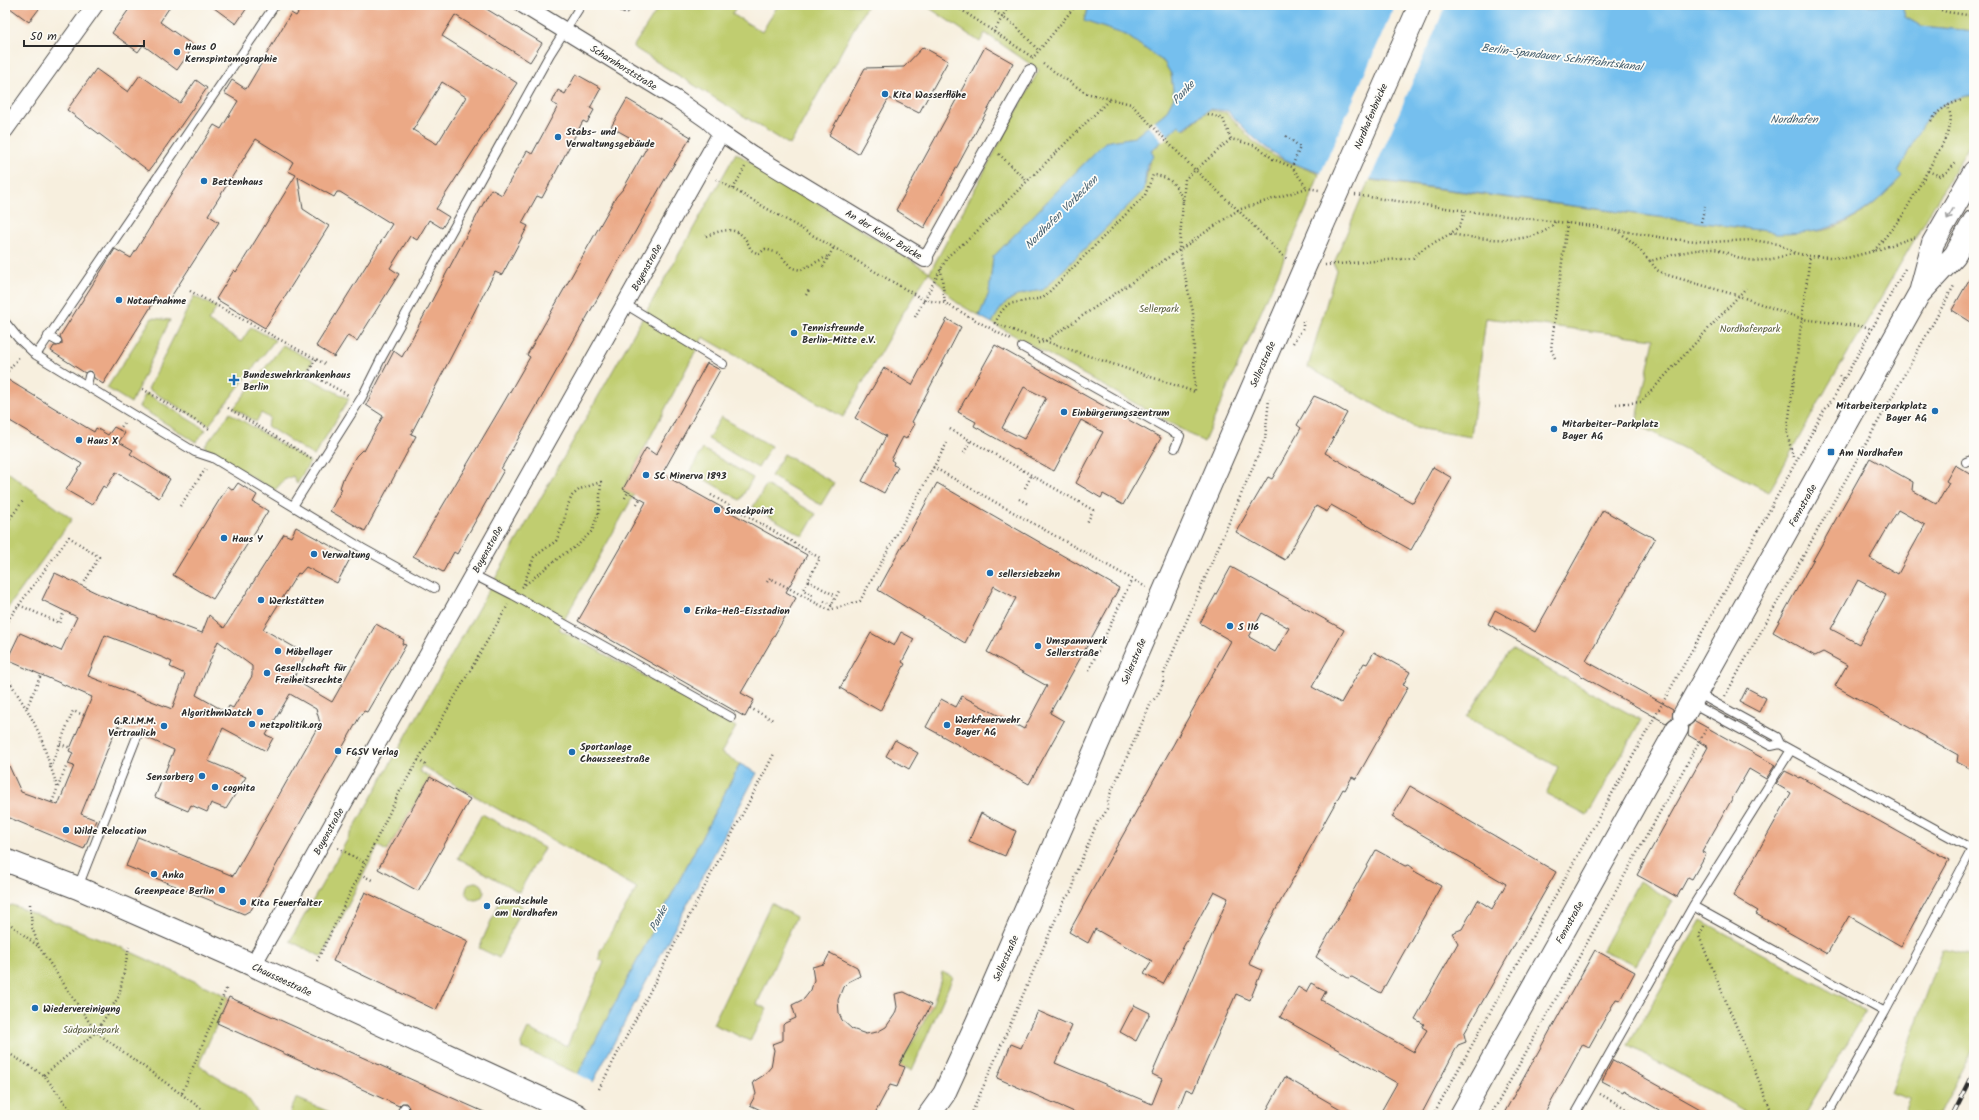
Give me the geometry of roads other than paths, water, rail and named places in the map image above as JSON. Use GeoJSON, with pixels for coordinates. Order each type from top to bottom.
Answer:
{"type":"FeatureCollection","features":[{"type":"Feature","properties":{"kind":"main road","name":"Nordhafenbrücke"},"geometry":{"type":"LineString","coordinates":[[1322,227],[1420,5]]}},
{"type":"Feature","properties":{"kind":"main road","name":"Fennstraße"},"geometry":{"type":"LineString","coordinates":[[1920,294],[1933,243],[1968,177]]}},
{"type":"Feature","properties":{"kind":"main road","name":"Fennstraße"},"geometry":{"type":"LineString","coordinates":[[1461,1115],[1920,294],[1955,254],[1974,221]]}},
{"type":"Feature","properties":{"kind":"main road","name":"Sellerstraße"},"geometry":{"type":"LineString","coordinates":[[929,1115],[944,1094],[977,1022],[1322,227]]}},
{"type":"Feature","properties":{"kind":"main road","name":"Chausseestraße"},"geometry":{"type":"LineString","coordinates":[[5,860],[78,888],[253,965],[567,1110]]}},
{"type":"Feature","properties":{"kind":"main road","name":"Sellerstraße"},"geometry":{"type":"LineString","coordinates":[[939,1115],[944,1094]]}},
{"type":"Feature","properties":{"kind":"street"},"geometry":{"type":"LineString","coordinates":[[5,130],[95,5]]}},
{"type":"Feature","properties":{"kind":"street","name":"Scharnhorststraße"},"geometry":{"type":"LineString","coordinates":[[523,5],[678,100],[708,121],[721,133]]}},
{"type":"Feature","properties":{"kind":"street","name":"An der Kieler Brücke"},"geometry":{"type":"LineString","coordinates":[[721,133],[752,154],[925,259],[1030,71]]}},
{"type":"Feature","properties":{"kind":"street","name":"Boyenstraße"},"geometry":{"type":"LineString","coordinates":[[253,965],[721,133]]}},
{"type":"Feature","properties":{"kind":"lane"},"geometry":{"type":"LineString","coordinates":[[36,354],[275,5]]}},
{"type":"Feature","properties":{"kind":"lane"},"geometry":{"type":"LineString","coordinates":[[293,506],[359,401],[389,343],[565,30],[581,5]]}},
{"type":"Feature","properties":{"kind":"lane"},"geometry":{"type":"LineString","coordinates":[[619,5],[625,9],[628,5]]}},
{"type":"Feature","properties":{"kind":"lane"},"geometry":{"type":"LineString","coordinates":[[625,304],[724,364]]}},
{"type":"Feature","properties":{"kind":"lane"},"geometry":{"type":"LineString","coordinates":[[5,322],[18,338],[36,354],[195,452],[213,458],[362,548],[434,588]]}},
{"type":"Feature","properties":{"kind":"lane"},"geometry":{"type":"LineString","coordinates":[[48,336],[57,341]]}},
{"type":"Feature","properties":{"kind":"lane"},"geometry":{"type":"LineString","coordinates":[[1022,346],[1180,436],[1175,448]]}},
{"type":"Feature","properties":{"kind":"lane"},"geometry":{"type":"LineString","coordinates":[[87,385],[90,376]]}},
{"type":"Feature","properties":{"kind":"lane"},"geometry":{"type":"LineString","coordinates":[[472,574],[513,595],[731,717]]}},
{"type":"Feature","properties":{"kind":"lane"},"geometry":{"type":"LineString","coordinates":[[1687,710],[1720,705],[1776,737],[1780,744],[1973,849],[1885,1012],[1827,1115]]}},
{"type":"Feature","properties":{"kind":"lane"},"geometry":{"type":"LineString","coordinates":[[1687,710],[1714,715],[1771,746],[1780,744]]}},
{"type":"Feature","properties":{"kind":"lane"},"geometry":{"type":"LineString","coordinates":[[78,888],[138,734]]}},
{"type":"Feature","properties":{"kind":"lane"},"geometry":{"type":"LineString","coordinates":[[1575,1115],[1693,906],[1791,750]]}},
{"type":"Feature","properties":{"kind":"lane"},"geometry":{"type":"LineString","coordinates":[[1693,906],[1885,1012]]}},
{"type":"Feature","properties":{"kind":"water","name":"Nordhafen"},"geometry":{"type":"Polygon","coordinates":[[[1081,5],[1902,5],[1905,17],[1921,26],[1974,31],[1974,95],[1958,98],[1944,104],[1934,112],[1918,132],[1898,172],[1902,176],[1874,203],[1846,221],[1831,227],[1796,234],[1775,234],[1774,232],[1321,173],[1305,168],[1269,150],[1228,111],[1210,109],[1183,129],[1179,125],[1151,151],[1154,156],[1147,164],[1144,190],[1043,290],[1025,293],[1012,299],[1006,303],[992,323],[979,316],[989,293],[993,257],[1105,142],[1135,137],[1166,112],[1174,97],[1171,74],[1164,62],[1126,35],[1084,21],[1087,9],[1081,5]]]}},
{"type":"Feature","properties":{"kind":"water"},"geometry":{"type":"Polygon","coordinates":[[[740,764],[757,773],[593,1082],[577,1115],[559,1115],[578,1074],[740,764]]]}},
{"type":"Feature","properties":{"kind":"railway"},"geometry":{"type":"LineString","coordinates":[[1953,1115],[1974,1073]]}},
{"type":"Feature","properties":{"kind":"place","name":"Haus O Kernspintomographie"},"geometry":{"type":"Point","coordinates":[177,52]}},
{"type":"Feature","properties":{"kind":"place","name":"Kita Wasserflöhe"},"geometry":{"type":"Point","coordinates":[885,94]}},
{"type":"Feature","properties":{"kind":"place","name":"Stabs- und Verwaltungsgebäude"},"geometry":{"type":"Point","coordinates":[558,137]}},
{"type":"Feature","properties":{"kind":"place","name":"Bettenhaus"},"geometry":{"type":"Point","coordinates":[204,181]}},
{"type":"Feature","properties":{"kind":"place","name":"Notaufnahme"},"geometry":{"type":"Point","coordinates":[119,300]}},
{"type":"Feature","properties":{"kind":"place","name":"Tennisfreunde Berlin-Mitte e.V."},"geometry":{"type":"Point","coordinates":[794,333]}},
{"type":"Feature","properties":{"kind":"place","name":"Bundeswehrkrankenhaus Berlin"},"geometry":{"type":"Point","coordinates":[234,380]}},
{"type":"Feature","properties":{"kind":"place","name":"Mitarbeiterparkplatz Bayer AG"},"geometry":{"type":"Point","coordinates":[1935,411]}},
{"type":"Feature","properties":{"kind":"place","name":"Einbürgerungszentrum"},"geometry":{"type":"Point","coordinates":[1064,412]}},
{"type":"Feature","properties":{"kind":"place","name":"Mitarbeiter-Parkplatz Bayer AG"},"geometry":{"type":"Point","coordinates":[1554,429]}},
{"type":"Feature","properties":{"kind":"place","name":"Haus X"},"geometry":{"type":"Point","coordinates":[79,440]}},
{"type":"Feature","properties":{"kind":"place","name":"Am Nordhafen"},"geometry":{"type":"Point","coordinates":[1831,452]}},
{"type":"Feature","properties":{"kind":"place","name":"SC Minerva 1893"},"geometry":{"type":"Point","coordinates":[646,475]}},
{"type":"Feature","properties":{"kind":"place","name":"Snackpoint"},"geometry":{"type":"Point","coordinates":[717,510]}},
{"type":"Feature","properties":{"kind":"place","name":"Haus Y"},"geometry":{"type":"Point","coordinates":[224,538]}},
{"type":"Feature","properties":{"kind":"place","name":"Verwaltung"},"geometry":{"type":"Point","coordinates":[314,554]}},
{"type":"Feature","properties":{"kind":"place","name":"sellersiebzehn"},"geometry":{"type":"Point","coordinates":[990,573]}},
{"type":"Feature","properties":{"kind":"place","name":"Werkstätten"},"geometry":{"type":"Point","coordinates":[261,600]}},
{"type":"Feature","properties":{"kind":"place","name":"Erika-Heß-Eisstadion"},"geometry":{"type":"Point","coordinates":[687,610]}},
{"type":"Feature","properties":{"kind":"place","name":"S 116"},"geometry":{"type":"Point","coordinates":[1230,626]}},
{"type":"Feature","properties":{"kind":"place","name":"Umspannwerk Sellerstraße"},"geometry":{"type":"Point","coordinates":[1038,646]}},
{"type":"Feature","properties":{"kind":"place","name":"Möbellager"},"geometry":{"type":"Point","coordinates":[278,651]}},
{"type":"Feature","properties":{"kind":"place","name":"Gesellschaft für Freiheitsrechte"},"geometry":{"type":"Point","coordinates":[267,673]}},
{"type":"Feature","properties":{"kind":"place","name":"AlgorithmWatch"},"geometry":{"type":"Point","coordinates":[260,712]}},
{"type":"Feature","properties":{"kind":"place","name":"netzpolitik.org"},"geometry":{"type":"Point","coordinates":[252,724]}},
{"type":"Feature","properties":{"kind":"place","name":"Werkfeuerwehr Bayer AG"},"geometry":{"type":"Point","coordinates":[947,725]}},
{"type":"Feature","properties":{"kind":"place","name":"G.R.I.M.M. Vertraulich"},"geometry":{"type":"Point","coordinates":[164,726]}},
{"type":"Feature","properties":{"kind":"place","name":"FGSV Verlag"},"geometry":{"type":"Point","coordinates":[338,751]}},
{"type":"Feature","properties":{"kind":"place","name":"Sportanlage Chausseestraße"},"geometry":{"type":"Point","coordinates":[572,752]}},
{"type":"Feature","properties":{"kind":"place","name":"Sensorberg"},"geometry":{"type":"Point","coordinates":[202,776]}},
{"type":"Feature","properties":{"kind":"place","name":"cognita"},"geometry":{"type":"Point","coordinates":[215,787]}},
{"type":"Feature","properties":{"kind":"place","name":"Wilde Relocation"},"geometry":{"type":"Point","coordinates":[66,830]}},
{"type":"Feature","properties":{"kind":"place","name":"Anka"},"geometry":{"type":"Point","coordinates":[154,874]}},
{"type":"Feature","properties":{"kind":"place","name":"Greenpeace Berlin"},"geometry":{"type":"Point","coordinates":[222,890]}},
{"type":"Feature","properties":{"kind":"place","name":"Kita Feuerfalter"},"geometry":{"type":"Point","coordinates":[243,902]}},
{"type":"Feature","properties":{"kind":"place","name":"Grundschule am Nordhafen"},"geometry":{"type":"Point","coordinates":[487,906]}},
{"type":"Feature","properties":{"kind":"place","name":"Wiedervereinigung"},"geometry":{"type":"Point","coordinates":[35,1008]}},
{"type":"Feature","properties":{"kind":"water label","name":"Berlin-Spandauer Schifffahrtskanal"},"geometry":{"type":"Point","coordinates":[1562,57]}},
{"type":"Feature","properties":{"kind":"water label","name":"Panke"},"geometry":{"type":"Point","coordinates":[1183,92]}},
{"type":"Feature","properties":{"kind":"water label","name":"Nordhafen Vorbecken"},"geometry":{"type":"Point","coordinates":[1061,212]}},
{"type":"Feature","properties":{"kind":"water label","name":"Panke"},"geometry":{"type":"Point","coordinates":[658,918]}},
{"type":"Feature","properties":{"kind":"park label","name":"Sellerpark"},"geometry":{"type":"Point","coordinates":[1159,308]}},
{"type":"Feature","properties":{"kind":"park label","name":"Nordhafenpark"},"geometry":{"type":"Point","coordinates":[1750,328]}},
{"type":"Feature","properties":{"kind":"park label","name":"Südpankepark"},"geometry":{"type":"Point","coordinates":[91,1029]}}]}
